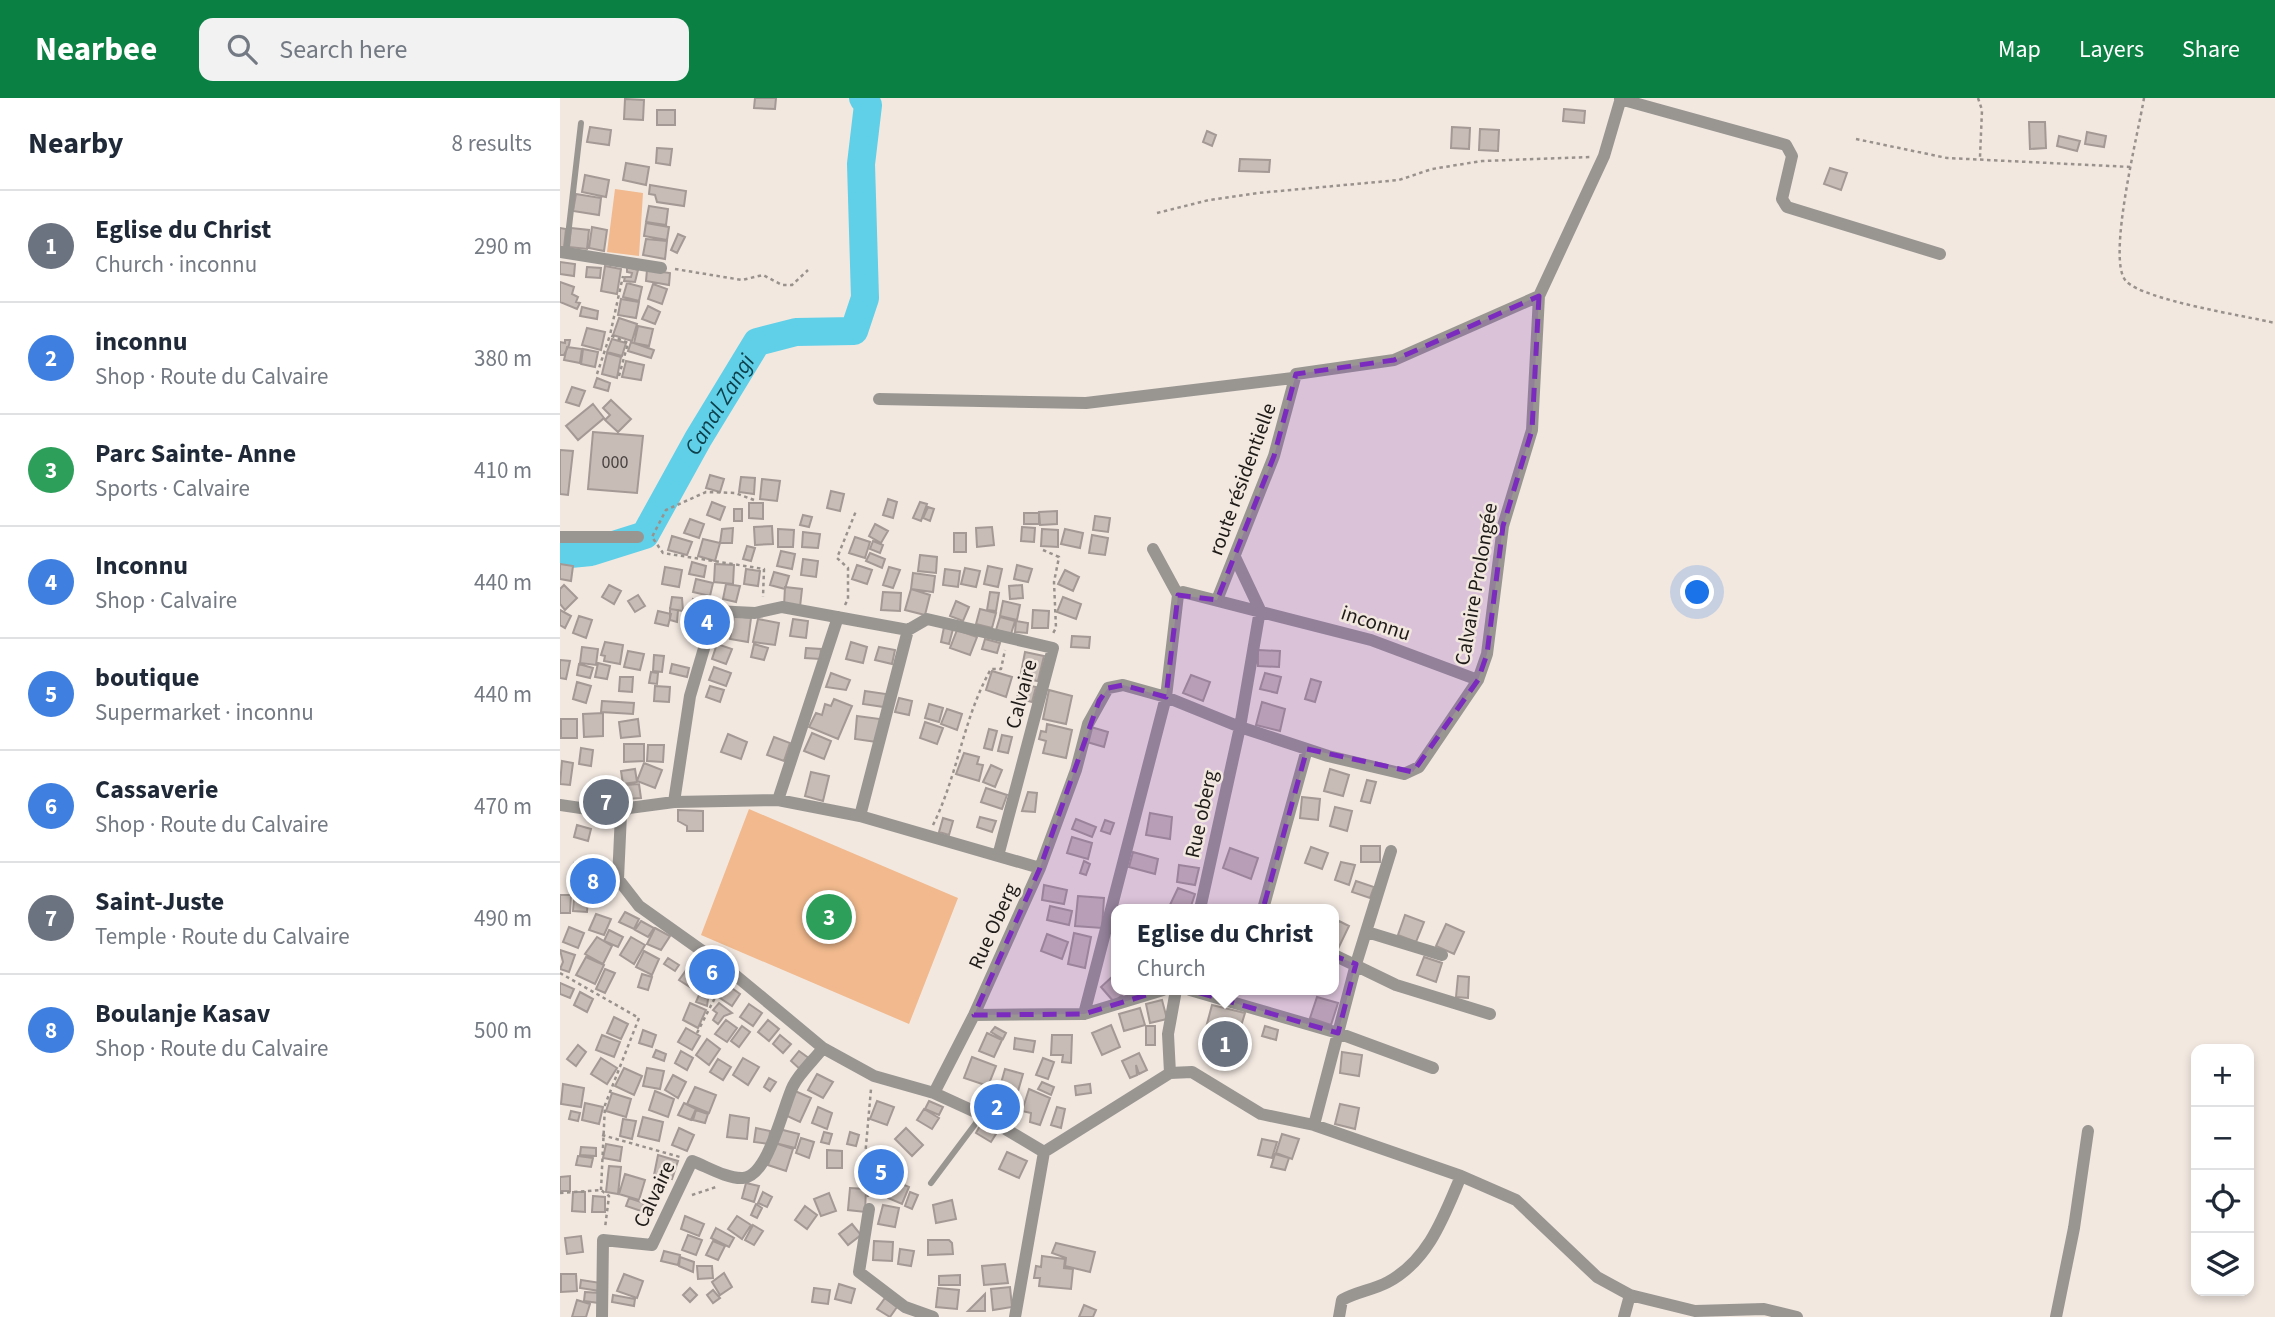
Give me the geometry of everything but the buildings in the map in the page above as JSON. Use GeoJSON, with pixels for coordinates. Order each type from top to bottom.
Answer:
{"type":"FeatureCollection","features":[{"type":"Feature","properties":{"kind":"street","name":"Calvaire Prolongée"},"geometry":{"type":"LineString","coordinates":[[1076,770],[1088,723],[1108,688],[1124,685],[1166,697],[1240,727],[1307,749],[1404,774],[1412,772],[1478,680],[1487,654],[1503,526],[1532,430],[1539,296],[1604,156],[1620,99],[1786,145],[1793,156],[1782,199],[1787,207],[1940,254]]}},
{"type":"Feature","properties":{"kind":"street"},"geometry":{"type":"LineString","coordinates":[[563,252],[661,268]]}},
{"type":"Feature","properties":{"kind":"street"},"geometry":{"type":"LineString","coordinates":[[878,398],[1086,402],[1293,378],[1296,374],[1394,360],[1539,296]]}},
{"type":"Feature","properties":{"kind":"street","name":"route résidentielle"},"geometry":{"type":"LineString","coordinates":[[1217,600],[1274,456],[1291,402],[1293,378]]}},
{"type":"Feature","properties":{"kind":"street"},"geometry":{"type":"LineString","coordinates":[[560,537],[638,537]]}},
{"type":"Feature","properties":{"kind":"street"},"geometry":{"type":"LineString","coordinates":[[1112,904],[1166,697],[1178,595],[1153,549]]}},
{"type":"Feature","properties":{"kind":"street"},"geometry":{"type":"LineString","coordinates":[[1234,557],[1260,610],[1240,727]]}},
{"type":"Feature","properties":{"kind":"street","name":"inconnu"},"geometry":{"type":"LineString","coordinates":[[1178,595],[1183,593],[1260,610],[1371,640],[1478,680]]}},
{"type":"Feature","properties":{"kind":"street","name":"Calvaire"},"geometry":{"type":"LineString","coordinates":[[674,802],[690,696],[715,611],[755,612],[782,607],[908,630],[927,618],[1053,648],[998,856]]}},
{"type":"Feature","properties":{"kind":"street"},"geometry":{"type":"LineString","coordinates":[[778,800],[838,617]]}},
{"type":"Feature","properties":{"kind":"street"},"geometry":{"type":"LineString","coordinates":[[860,816],[908,630]]}},
{"type":"Feature","properties":{"kind":"street","name":"Rue oberg"},"geometry":{"type":"LineString","coordinates":[[1201,904],[1240,727]]}},
{"type":"Feature","properties":{"kind":"street"},"geometry":{"type":"LineString","coordinates":[[1265,904],[1307,749]]}},
{"type":"Feature","properties":{"kind":"street","name":"Rue Oberg"},"geometry":{"type":"LineString","coordinates":[[934,1093],[974,1015],[1040,868],[1076,770]]}},
{"type":"Feature","properties":{"kind":"street"},"geometry":{"type":"LineString","coordinates":[[560,805],[621,814],[629,808],[674,802],[778,800],[860,816],[1040,868]]}},
{"type":"Feature","properties":{"kind":"street"},"geometry":{"type":"LineString","coordinates":[[621,814],[618,878],[639,906],[729,970],[823,1048],[874,1076],[934,1093],[982,1115],[1044,1152]]}},
{"type":"Feature","properties":{"kind":"street"},"geometry":{"type":"LineString","coordinates":[[1314,1125],[1356,964],[1391,851]]}},
{"type":"Feature","properties":{"kind":"street"},"geometry":{"type":"LineString","coordinates":[[1084,1014],[1111,910]]}},
{"type":"Feature","properties":{"kind":"street"},"geometry":{"type":"LineString","coordinates":[[1367,932],[1442,955]]}},
{"type":"Feature","properties":{"kind":"street"},"geometry":{"type":"LineString","coordinates":[[1339,957],[1396,985],[1490,1014]]}},
{"type":"Feature","properties":{"kind":"street"},"geometry":{"type":"LineString","coordinates":[[974,1015],[1084,1014],[1147,995]]}},
{"type":"Feature","properties":{"kind":"street"},"geometry":{"type":"LineString","coordinates":[[1170,1073],[1168,1034],[1175,995]]}},
{"type":"Feature","properties":{"kind":"street"},"geometry":{"type":"LineString","coordinates":[[1207,995],[1338,1033],[1433,1069]]}},
{"type":"Feature","properties":{"kind":"street"},"geometry":{"type":"LineString","coordinates":[[691,1161],[724,1174],[742,1178],[750,1175],[764,1160],[794,1085],[823,1048]]}},
{"type":"Feature","properties":{"kind":"street"},"geometry":{"type":"LineString","coordinates":[[1015,1317],[1044,1152],[1170,1073],[1192,1072],[1261,1114],[1314,1125],[1461,1176],[1516,1200],[1597,1277],[1630,1295],[1695,1311],[1764,1309],[1797,1317]]}},
{"type":"Feature","properties":{"kind":"street"},"geometry":{"type":"LineString","coordinates":[[2056,1317],[2074,1228],[2088,1131]]}},
{"type":"Feature","properties":{"kind":"street","name":"Calvaire"},"geometry":{"type":"LineString","coordinates":[[602,1317],[603,1240],[652,1245],[691,1161]]}},
{"type":"Feature","properties":{"kind":"street"},"geometry":{"type":"LineString","coordinates":[[1339,1317],[1342,1300],[1386,1283],[1407,1270],[1434,1239],[1461,1176]]}},
{"type":"Feature","properties":{"kind":"street"},"geometry":{"type":"LineString","coordinates":[[869,1209],[859,1272],[901,1312],[933,1317]]}},
{"type":"Feature","properties":{"kind":"street"},"geometry":{"type":"LineString","coordinates":[[1624,1317],[1630,1295]]}},
{"type":"Feature","properties":{"kind":"lane"},"geometry":{"type":"LineString","coordinates":[[563,252],[581,123]]}},
{"type":"Feature","properties":{"kind":"lane"},"geometry":{"type":"LineString","coordinates":[[931,1183],[982,1115]]}},
{"type":"Feature","properties":{"kind":"path"},"geometry":{"type":"LineString","coordinates":[[1978,98],[1982,110],[1980,158]]}},
{"type":"Feature","properties":{"kind":"path"},"geometry":{"type":"LineString","coordinates":[[2144,98],[2118,258],[2121,273],[2127,283],[2170,299],[2275,323]]}},
{"type":"Feature","properties":{"kind":"path"},"geometry":{"type":"LineString","coordinates":[[1856,139],[1947,158],[2131,167]]}},
{"type":"Feature","properties":{"kind":"path"},"geometry":{"type":"LineString","coordinates":[[1157,213],[1209,200],[1258,193],[1399,180],[1432,169],[1482,160],[1604,156]]}},
{"type":"Feature","properties":{"kind":"path"},"geometry":{"type":"LineString","coordinates":[[597,373],[610,335],[626,262]]}},
{"type":"Feature","properties":{"kind":"path"},"geometry":{"type":"LineString","coordinates":[[661,268],[742,280],[763,275],[782,285],[792,285],[808,270]]}},
{"type":"Feature","properties":{"kind":"path"},"geometry":{"type":"LineString","coordinates":[[610,335],[628,343],[619,376]]}},
{"type":"Feature","properties":{"kind":"path"},"geometry":{"type":"LineString","coordinates":[[754,500],[735,493],[705,492],[666,510],[652,537],[663,553],[764,569],[762,601],[766,610]]}},
{"type":"Feature","properties":{"kind":"path"},"geometry":{"type":"LineString","coordinates":[[838,617],[848,599],[848,568],[837,558],[856,511]]}},
{"type":"Feature","properties":{"kind":"path"},"geometry":{"type":"LineString","coordinates":[[1042,550],[1059,557],[1054,582],[1056,628],[1044,646]]}},
{"type":"Feature","properties":{"kind":"path"},"geometry":{"type":"LineString","coordinates":[[928,835],[945,800],[950,772],[979,689],[990,669],[1000,669],[1006,649],[1013,639]]}},
{"type":"Feature","properties":{"kind":"path"},"geometry":{"type":"LineString","coordinates":[[697,1033],[729,970]]}},
{"type":"Feature","properties":{"kind":"path","name":"Calvaire"},"geometry":{"type":"LineString","coordinates":[[560,973],[639,1018],[605,1105],[601,1190],[609,1196],[603,1240]]}},
{"type":"Feature","properties":{"kind":"path"},"geometry":{"type":"LineString","coordinates":[[869,1209],[863,1180],[866,1119],[874,1076]]}},
{"type":"Feature","properties":{"kind":"path","name":"Calvaire"},"geometry":{"type":"LineString","coordinates":[[602,1135],[691,1161]]}},
{"type":"Feature","properties":{"kind":"path"},"geometry":{"type":"LineString","coordinates":[[673,1202],[719,1186]]}},
{"type":"Feature","properties":{"kind":"path"},"geometry":{"type":"LineString","coordinates":[[560,1193],[601,1190]]}},
{"type":"Feature","properties":{"kind":"highlighted area"},"geometry":{"type":"Polygon","coordinates":[[[1539,296],[1532,430],[1503,526],[1487,654],[1478,680],[1413,772],[1307,749],[1258,927],[1356,964],[1338,1033],[1176,986],[1084,1014],[974,1015],[1040,868],[1099,701],[1108,688],[1123,685],[1166,697],[1178,595],[1217,600],[1274,456],[1296,374],[1394,360],[1539,296]]]}},
{"type":"Feature","properties":{"kind":"shaded area"},"geometry":{"type":"Polygon","coordinates":[[[615,189],[643,193],[639,256],[607,252],[615,189]]]}},
{"type":"Feature","properties":{"kind":"shaded area"},"geometry":{"type":"Polygon","coordinates":[[[749,809],[958,898],[909,1024],[701,935],[749,809]]]}},
{"type":"Feature","properties":{"kind":"waterway","name":"Canal Zangi"},"geometry":{"type":"LineString","coordinates":[[560,555],[591,552],[645,535],[698,439],[757,342],[796,332],[854,331],[865,298],[861,164],[868,105],[863,98]]}},
{"type":"Feature","properties":{"kind":"waterway"},"geometry":{"type":"LineString","coordinates":[[582,543],[621,545]]}},
{"type":"Feature","properties":{"kind":"place","name":"Inconnu"},"geometry":{"type":"Point","coordinates":[707,622]}},
{"type":"Feature","properties":{"kind":"place","name":"Saint-Juste"},"geometry":{"type":"Point","coordinates":[606,802]}},
{"type":"Feature","properties":{"kind":"place","name":"Boulanje Kasav"},"geometry":{"type":"Point","coordinates":[593,881]}},
{"type":"Feature","properties":{"kind":"place","name":"Parc Sainte- Anne"},"geometry":{"type":"Point","coordinates":[829,917]}},
{"type":"Feature","properties":{"kind":"place","name":"Cassaverie"},"geometry":{"type":"Point","coordinates":[712,972]}},
{"type":"Feature","properties":{"kind":"place","name":"Eglise du Christ"},"geometry":{"type":"Point","coordinates":[1225,1044]}},
{"type":"Feature","properties":{"kind":"place","name":"inconnu"},"geometry":{"type":"Point","coordinates":[997,1107]}},
{"type":"Feature","properties":{"kind":"place","name":"boutique"},"geometry":{"type":"Point","coordinates":[881,1172]}}]}
